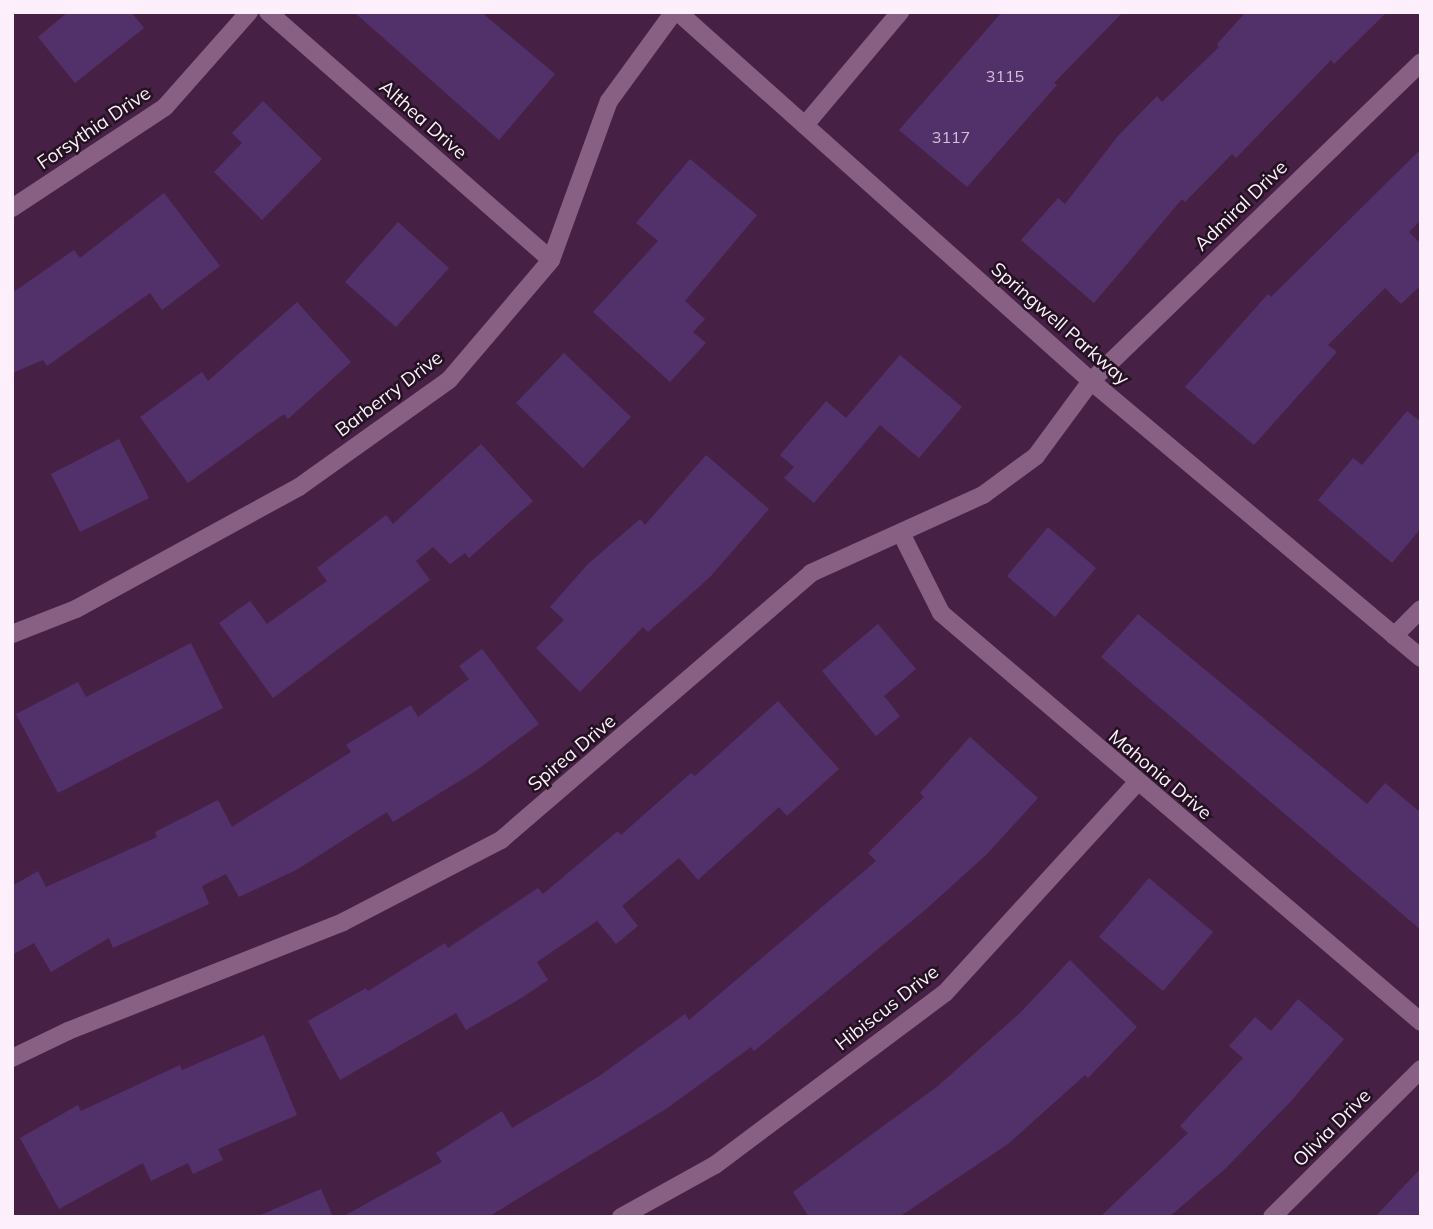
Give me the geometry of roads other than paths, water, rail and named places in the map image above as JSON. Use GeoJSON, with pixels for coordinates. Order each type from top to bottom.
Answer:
{"type":"FeatureCollection","features":[{"type":"Feature","properties":{"kind":"street","name":"Forsythia Drive"},"geometry":{"type":"LineString","coordinates":[[12,208],[165,107],[249,12]]}},
{"type":"Feature","properties":{"kind":"street","name":"Althea Drive"},"geometry":{"type":"LineString","coordinates":[[268,12],[551,260]]}},
{"type":"Feature","properties":{"kind":"street","name":"Barberry Drive"},"geometry":{"type":"LineString","coordinates":[[12,634],[76,609],[299,488],[449,380],[551,260],[609,101],[676,12]]}},
{"type":"Feature","properties":{"kind":"street","name":"Springwell Parkway"},"geometry":{"type":"LineString","coordinates":[[676,12],[1091,381],[1421,658]]}},
{"type":"Feature","properties":{"kind":"street"},"geometry":{"type":"LineString","coordinates":[[805,125],[900,12]]}},
{"type":"Feature","properties":{"kind":"street","name":"Admiral Drive"},"geometry":{"type":"LineString","coordinates":[[1091,381],[1421,62]]}},
{"type":"Feature","properties":{"kind":"street","name":"Spirea Drive"},"geometry":{"type":"LineString","coordinates":[[12,1058],[68,1031],[343,922],[501,840],[811,573],[902,535],[983,495],[1036,456],[1091,381]]}},
{"type":"Feature","properties":{"kind":"street","name":"Mahonia Drive"},"geometry":{"type":"LineString","coordinates":[[902,535],[941,613],[1137,783],[1421,1022]]}},
{"type":"Feature","properties":{"kind":"street"},"geometry":{"type":"LineString","coordinates":[[1394,636],[1421,609]]}},
{"type":"Feature","properties":{"kind":"street","name":"Hibiscus Drive"},"geometry":{"type":"LineString","coordinates":[[621,1217],[715,1165],[945,993],[1137,783]]}},
{"type":"Feature","properties":{"kind":"street","name":"Olivia Drive"},"geometry":{"type":"LineString","coordinates":[[1272,1217],[1421,1069]]}}]}
